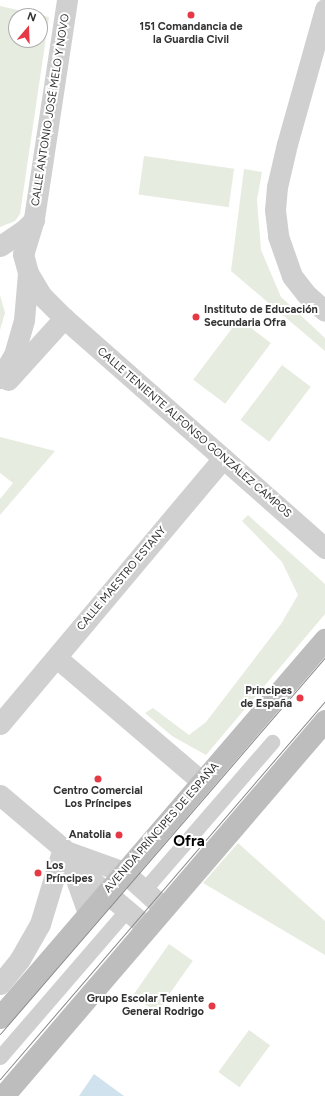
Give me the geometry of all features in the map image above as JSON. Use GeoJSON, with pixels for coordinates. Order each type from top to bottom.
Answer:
{"type":"FeatureCollection","features":[{"type":"Feature","properties":{"kind":"main road","name":"AVENIDA PRÍNCIPES DE ESPAÑA"},"geometry":{"type":"LineString","coordinates":[[0,1018],[88,913],[325,640]]}},
{"type":"Feature","properties":{"kind":"main road"},"geometry":{"type":"LineString","coordinates":[[4,1096],[325,721]]}},
{"type":"Feature","properties":{"kind":"street","name":"CALLE ANTONIO JOSÉ MELO Y NOVO"},"geometry":{"type":"LineString","coordinates":[[0,378],[14,355],[24,320],[25,264],[34,219],[67,0]]}},
{"type":"Feature","properties":{"kind":"street"},"geometry":{"type":"LineString","coordinates":[[325,9],[287,144],[277,186],[275,210],[278,236],[292,276],[306,294],[325,311]]}},
{"type":"Feature","properties":{"kind":"street","name":"CALLE ANTONIO JOSÉ MELO Y NOVO"},"geometry":{"type":"LineString","coordinates":[[0,247],[25,229],[34,219]]}},
{"type":"Feature","properties":{"kind":"street"},"geometry":{"type":"LineString","coordinates":[[0,247],[25,264]]}},
{"type":"Feature","properties":{"kind":"street","name":"CALLE TENIENTE ALFONSO GONZÁLEZ CAMPOS"},"geometry":{"type":"LineString","coordinates":[[25,264],[42,296],[64,318],[325,548]]}},
{"type":"Feature","properties":{"kind":"street"},"geometry":{"type":"LineString","coordinates":[[0,386],[13,377],[64,318]]}},
{"type":"Feature","properties":{"kind":"street","name":"CALLE MAESTRO ESTANY"},"geometry":{"type":"LineString","coordinates":[[0,724],[223,458]]}},
{"type":"Feature","properties":{"kind":"street"},"geometry":{"type":"LineString","coordinates":[[61,652],[126,717],[202,782]]}},
{"type":"Feature","properties":{"kind":"street"},"geometry":{"type":"LineString","coordinates":[[144,890],[272,742]]}},
{"type":"Feature","properties":{"kind":"street"},"geometry":{"type":"LineString","coordinates":[[0,795],[148,928]]}},
{"type":"Feature","properties":{"kind":"street"},"geometry":{"type":"LineString","coordinates":[[67,854],[124,872],[164,908]]}},
{"type":"Feature","properties":{"kind":"street"},"geometry":{"type":"LineString","coordinates":[[67,854],[88,913]]}},
{"type":"Feature","properties":{"kind":"street"},"geometry":{"type":"LineString","coordinates":[[1,984],[40,924],[67,854]]}},
{"type":"Feature","properties":{"kind":"street"},"geometry":{"type":"LineString","coordinates":[[0,1057],[127,910]]}},
{"type":"Feature","properties":{"kind":"shaded area"},"geometry":{"type":"Polygon","coordinates":[[[0,6],[9,8],[8,48],[44,48],[20,214],[15,221],[0,227],[0,6]]]}},
{"type":"Feature","properties":{"kind":"shaded area"},"geometry":{"type":"Polygon","coordinates":[[[144,156],[234,169],[229,207],[139,195],[144,156]]]}},
{"type":"Feature","properties":{"kind":"shaded area"},"geometry":{"type":"Polygon","coordinates":[[[244,169],[262,172],[257,200],[261,250],[281,297],[325,338],[325,351],[231,271],[244,169]]]}},
{"type":"Feature","properties":{"kind":"shaded area"},"geometry":{"type":"Polygon","coordinates":[[[0,295],[5,313],[0,330],[0,295]]]}},
{"type":"Feature","properties":{"kind":"shaded area"},"geometry":{"type":"Polygon","coordinates":[[[239,319],[271,343],[225,404],[193,380],[239,319]]]}},
{"type":"Feature","properties":{"kind":"shaded area"},"geometry":{"type":"Polygon","coordinates":[[[282,365],[311,387],[269,442],[240,420],[282,365]]]}},
{"type":"Feature","properties":{"kind":"shaded area"},"geometry":{"type":"Polygon","coordinates":[[[0,437],[55,451],[0,515],[0,499],[13,483],[0,473],[0,437]]]}},
{"type":"Feature","properties":{"kind":"shaded area"},"geometry":{"type":"Polygon","coordinates":[[[248,515],[325,584],[325,614],[206,755],[172,736],[145,713],[153,708],[189,735],[206,722],[281,624],[298,595],[282,562],[242,521],[248,515]]]}},
{"type":"Feature","properties":{"kind":"shaded area"},"geometry":{"type":"Polygon","coordinates":[[[238,843],[325,921],[325,955],[203,883],[238,843]]]}},
{"type":"Feature","properties":{"kind":"shaded area"},"geometry":{"type":"Polygon","coordinates":[[[169,944],[193,961],[157,1012],[133,996],[169,944]]]}},
{"type":"Feature","properties":{"kind":"shaded area"},"geometry":{"type":"Polygon","coordinates":[[[249,1030],[270,1045],[239,1087],[218,1072],[249,1030]]]}},
{"type":"Feature","properties":{"kind":"water"},"geometry":{"type":"Polygon","coordinates":[[[94,1074],[124,1096],[79,1096],[94,1074]]]}},
{"type":"Feature","properties":{"kind":"tram line"},"geometry":{"type":"LineString","coordinates":[[0,1034],[325,657]]}},
{"type":"Feature","properties":{"kind":"tram line"},"geometry":{"type":"LineString","coordinates":[[0,1079],[325,701]]}},
{"type":"Feature","properties":{"kind":"place","name":"151 Comandancia de la Guardia Civil"},"geometry":{"type":"Point","coordinates":[191,15]}},
{"type":"Feature","properties":{"kind":"place","name":"Instituto de Educación Secundaria Ofra"},"geometry":{"type":"Point","coordinates":[196,317]}},
{"type":"Feature","properties":{"kind":"place","name":"Principes de España"},"geometry":{"type":"Point","coordinates":[300,698]}},
{"type":"Feature","properties":{"kind":"place","name":"Centro Comercial Los Príncipes"},"geometry":{"type":"Point","coordinates":[98,779]}},
{"type":"Feature","properties":{"kind":"place","name":"Anatolia"},"geometry":{"type":"Point","coordinates":[119,835]}},
{"type":"Feature","properties":{"kind":"place","name":"Los Príncipes"},"geometry":{"type":"Point","coordinates":[38,873]}},
{"type":"Feature","properties":{"kind":"place","name":"Grupo Escolar Teniente General Rodrigo"},"geometry":{"type":"Point","coordinates":[212,1006]}},
{"type":"Feature","properties":{"kind":"district","name":"Ofra"},"geometry":{"type":"Point","coordinates":[189,842]}}]}
